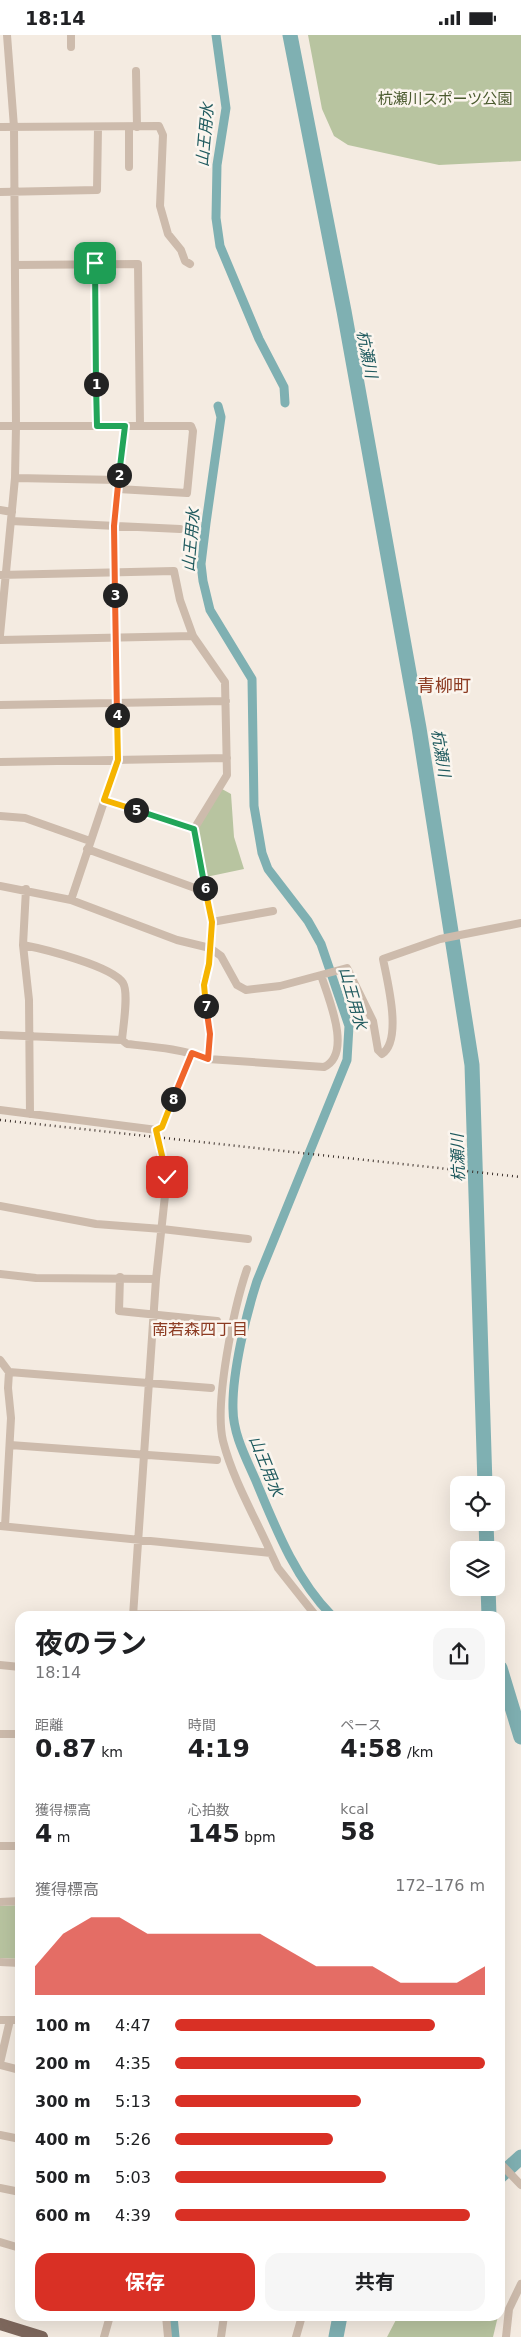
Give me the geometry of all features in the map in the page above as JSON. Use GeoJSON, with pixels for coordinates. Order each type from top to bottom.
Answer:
{"type":"FeatureCollection","features":[{"type":"Feature","properties":{"kind":"main road"},"geometry":{"type":"LineString","coordinates":[[0,2324],[42,2337]]}},
{"type":"Feature","properties":{"kind":"street"},"geometry":{"type":"LineString","coordinates":[[0,635],[3,576],[15,477],[16,426],[14,127],[8,35]]}},
{"type":"Feature","properties":{"kind":"street"},"geometry":{"type":"LineString","coordinates":[[71,35],[71,47]]}},
{"type":"Feature","properties":{"kind":"street"},"geometry":{"type":"LineString","coordinates":[[129,167],[136,71]]}},
{"type":"Feature","properties":{"kind":"street"},"geometry":{"type":"LineString","coordinates":[[0,127],[98,128],[159,126],[162,131],[160,206],[168,234],[181,250],[185,261],[190,264]]}},
{"type":"Feature","properties":{"kind":"street"},"geometry":{"type":"LineString","coordinates":[[0,192],[97,190],[98,128]]}},
{"type":"Feature","properties":{"kind":"street"},"geometry":{"type":"LineString","coordinates":[[95,263],[97,426]]}},
{"type":"Feature","properties":{"kind":"street"},"geometry":{"type":"LineString","coordinates":[[15,265],[138,263],[140,426]]}},
{"type":"Feature","properties":{"kind":"street"},"geometry":{"type":"LineString","coordinates":[[0,426],[191,426],[186,493],[118,489]]}},
{"type":"Feature","properties":{"kind":"street"},"geometry":{"type":"LineString","coordinates":[[71,900],[118,760],[114,526],[125,426]]}},
{"type":"Feature","properties":{"kind":"street"},"geometry":{"type":"LineString","coordinates":[[15,477],[118,480]]}},
{"type":"Feature","properties":{"kind":"street"},"geometry":{"type":"LineString","coordinates":[[0,510],[12,512]]}},
{"type":"Feature","properties":{"kind":"street"},"geometry":{"type":"LineString","coordinates":[[11,521],[180,529]]}},
{"type":"Feature","properties":{"kind":"street"},"geometry":{"type":"LineString","coordinates":[[3,576],[174,571],[180,600],[192,636],[225,682],[227,775],[194,829],[212,922],[209,964],[204,985],[210,1034],[208,1059]]}},
{"type":"Feature","properties":{"kind":"street"},"geometry":{"type":"LineString","coordinates":[[0,640],[192,636]]}},
{"type":"Feature","properties":{"kind":"street"},"geometry":{"type":"LineString","coordinates":[[0,705],[226,701]]}},
{"type":"Feature","properties":{"kind":"street"},"geometry":{"type":"LineString","coordinates":[[0,762],[227,758]]}},
{"type":"Feature","properties":{"kind":"street"},"geometry":{"type":"LineString","coordinates":[[104,800],[194,829]]}},
{"type":"Feature","properties":{"kind":"street"},"geometry":{"type":"LineString","coordinates":[[0,816],[25,819],[206,892]]}},
{"type":"Feature","properties":{"kind":"street"},"geometry":{"type":"LineString","coordinates":[[0,886],[26,889],[71,900],[177,940],[210,948],[221,956],[237,985],[246,990],[280,986],[347,968],[373,1021],[378,1050],[382,1054],[389,1047],[392,1026],[392,1005],[383,959],[440,939],[521,923]]}},
{"type":"Feature","properties":{"kind":"street"},"geometry":{"type":"LineString","coordinates":[[26,889],[23,945],[29,1000],[30,1114]]}},
{"type":"Feature","properties":{"kind":"street"},"geometry":{"type":"LineString","coordinates":[[212,922],[273,911]]}},
{"type":"Feature","properties":{"kind":"street"},"geometry":{"type":"LineString","coordinates":[[23,945],[87,962],[118,978],[124,989],[122,1040]]}},
{"type":"Feature","properties":{"kind":"street"},"geometry":{"type":"LineString","coordinates":[[0,1035],[122,1040],[127,1044],[192,1053],[208,1059],[324,1067],[330,1064],[337,1053],[338,1034],[323,975]]}},
{"type":"Feature","properties":{"kind":"street"},"geometry":{"type":"LineString","coordinates":[[0,1110],[156,1130],[162,1127],[192,1053]]}},
{"type":"Feature","properties":{"kind":"street"},"geometry":{"type":"LineString","coordinates":[[133,1611],[155,1316],[156,1279],[167,1177],[156,1130]]}},
{"type":"Feature","properties":{"kind":"street"},"geometry":{"type":"LineString","coordinates":[[0,1206],[80,1222],[248,1239]]}},
{"type":"Feature","properties":{"kind":"street"},"geometry":{"type":"LineString","coordinates":[[247,1269],[237,1302],[222,1393],[221,1420],[223,1441],[232,1466],[278,1568],[312,1611]]}},
{"type":"Feature","properties":{"kind":"street"},"geometry":{"type":"LineString","coordinates":[[0,1275],[36,1278],[120,1277],[156,1279]]}},
{"type":"Feature","properties":{"kind":"street"},"geometry":{"type":"LineString","coordinates":[[120,1277],[119,1311],[217,1321]]}},
{"type":"Feature","properties":{"kind":"street"},"geometry":{"type":"LineString","coordinates":[[0,1360],[9,1372],[8,1387],[11,1418],[2,1526],[271,1553]]}},
{"type":"Feature","properties":{"kind":"street"},"geometry":{"type":"LineString","coordinates":[[9,1372],[211,1388]]}},
{"type":"Feature","properties":{"kind":"street"},"geometry":{"type":"LineString","coordinates":[[10,1445],[217,1460]]}},
{"type":"Feature","properties":{"kind":"street"},"geometry":{"type":"LineString","coordinates":[[0,1665],[15,1666]]}},
{"type":"Feature","properties":{"kind":"street"},"geometry":{"type":"LineString","coordinates":[[0,1734],[15,1734]]}},
{"type":"Feature","properties":{"kind":"street"},"geometry":{"type":"LineString","coordinates":[[0,1847],[15,1846]]}},
{"type":"Feature","properties":{"kind":"street"},"geometry":{"type":"LineString","coordinates":[[0,1902],[15,1901]]}},
{"type":"Feature","properties":{"kind":"street"},"geometry":{"type":"LineString","coordinates":[[0,1962],[15,1963]]}},
{"type":"Feature","properties":{"kind":"street"},"geometry":{"type":"LineString","coordinates":[[0,2020],[15,2020]]}},
{"type":"Feature","properties":{"kind":"street"},"geometry":{"type":"LineString","coordinates":[[10,2020],[0,2064],[15,2068]]}},
{"type":"Feature","properties":{"kind":"street"},"geometry":{"type":"LineString","coordinates":[[0,2135],[15,2138]]}},
{"type":"Feature","properties":{"kind":"street"},"geometry":{"type":"LineString","coordinates":[[505,2168],[520,2183]]}},
{"type":"Feature","properties":{"kind":"street"},"geometry":{"type":"LineString","coordinates":[[0,2188],[15,2191]]}},
{"type":"Feature","properties":{"kind":"street"},"geometry":{"type":"LineString","coordinates":[[0,2242],[15,2246]]}},
{"type":"Feature","properties":{"kind":"street"},"geometry":{"type":"LineString","coordinates":[[506,2337],[509,2309],[521,2284]]}},
{"type":"Feature","properties":{"kind":"street"},"geometry":{"type":"LineString","coordinates":[[104,2337],[109,2321]]}},
{"type":"Feature","properties":{"kind":"street"},"geometry":{"type":"LineString","coordinates":[[166,2321],[168,2337]]}},
{"type":"Feature","properties":{"kind":"street"},"geometry":{"type":"LineString","coordinates":[[221,2337],[223,2321]]}},
{"type":"Feature","properties":{"kind":"street"},"geometry":{"type":"LineString","coordinates":[[296,2337],[301,2321]]}},
{"type":"Feature","properties":{"kind":"green space","name":"杭瀬川スポーツ公園"},"geometry":{"type":"Polygon","coordinates":[[[308,35],[521,35],[521,161],[439,165],[348,145],[334,136],[322,109],[308,35]]]}},
{"type":"Feature","properties":{"kind":"green space"},"geometry":{"type":"Polygon","coordinates":[[[222,789],[231,794],[234,837],[244,869],[206,877],[196,829],[222,789]]]}},
{"type":"Feature","properties":{"kind":"green space"},"geometry":{"type":"Polygon","coordinates":[[[15,1905],[15,1959],[0,1958],[0,1906],[15,1905]]]}},
{"type":"Feature","properties":{"kind":"green space"},"geometry":{"type":"Polygon","coordinates":[[[395,2321],[497,2321],[493,2337],[387,2337],[395,2321]]]}},
{"type":"Feature","properties":{"kind":"waterway","name":"山王用水"},"geometry":{"type":"LineString","coordinates":[[216,35],[226,108],[217,165],[216,218],[220,246],[259,339],[284,387],[285,403]]}},
{"type":"Feature","properties":{"kind":"waterway","name":"杭瀬川"},"geometry":{"type":"LineString","coordinates":[[290,35],[344,311],[419,728],[472,1065],[485,1476]]}},
{"type":"Feature","properties":{"kind":"waterway","name":"山王用水"},"geometry":{"type":"LineString","coordinates":[[218,406],[221,417],[201,564],[203,581],[210,610],[252,679],[254,806],[262,853],[268,869],[308,921],[321,944],[349,1026],[347,1060],[257,1281],[244,1327],[237,1362],[233,1409],[235,1428],[244,1455],[271,1517],[307,1586],[328,1611]]}},
{"type":"Feature","properties":{"kind":"waterway","name":"杭瀬川"},"geometry":{"type":"LineString","coordinates":[[486,1531],[487,1541]]}},
{"type":"Feature","properties":{"kind":"waterway","name":"杭瀬川"},"geometry":{"type":"LineString","coordinates":[[488,1596],[489,1611]]}},
{"type":"Feature","properties":{"kind":"waterway","name":"杭瀬川"},"geometry":{"type":"LineString","coordinates":[[505,1684],[521,1737]]}},
{"type":"Feature","properties":{"kind":"waterway","name":"杭瀬川"},"geometry":{"type":"LineString","coordinates":[[505,2171],[521,2157]]}},
{"type":"Feature","properties":{"kind":"waterway","name":"山王用水"},"geometry":{"type":"LineString","coordinates":[[173,2321],[175,2337]]}},
{"type":"Feature","properties":{"kind":"waterway","name":"杭瀬川"},"geometry":{"type":"LineString","coordinates":[[336,2337],[339,2321]]}},
{"type":"Feature","properties":{"kind":"railway"},"geometry":{"type":"LineString","coordinates":[[0,1120],[521,1177]]}},
{"type":"Feature","properties":{"kind":"district","name":"青柳町"},"geometry":{"type":"Point","coordinates":[444,685]}},
{"type":"Feature","properties":{"kind":"district","name":"南若森四丁目"},"geometry":{"type":"Point","coordinates":[200,1329]}},
{"type":"Feature","properties":{"kind":"route"},"geometry":{"type":"LineString","coordinates":[[95,263],[97,426],[125,426],[114,526],[118,760],[104,800],[194,829],[212,922],[209,964],[204,985],[210,1034],[208,1059],[192,1053],[162,1127],[156,1130],[161,1158],[167,1177]]}}]}
